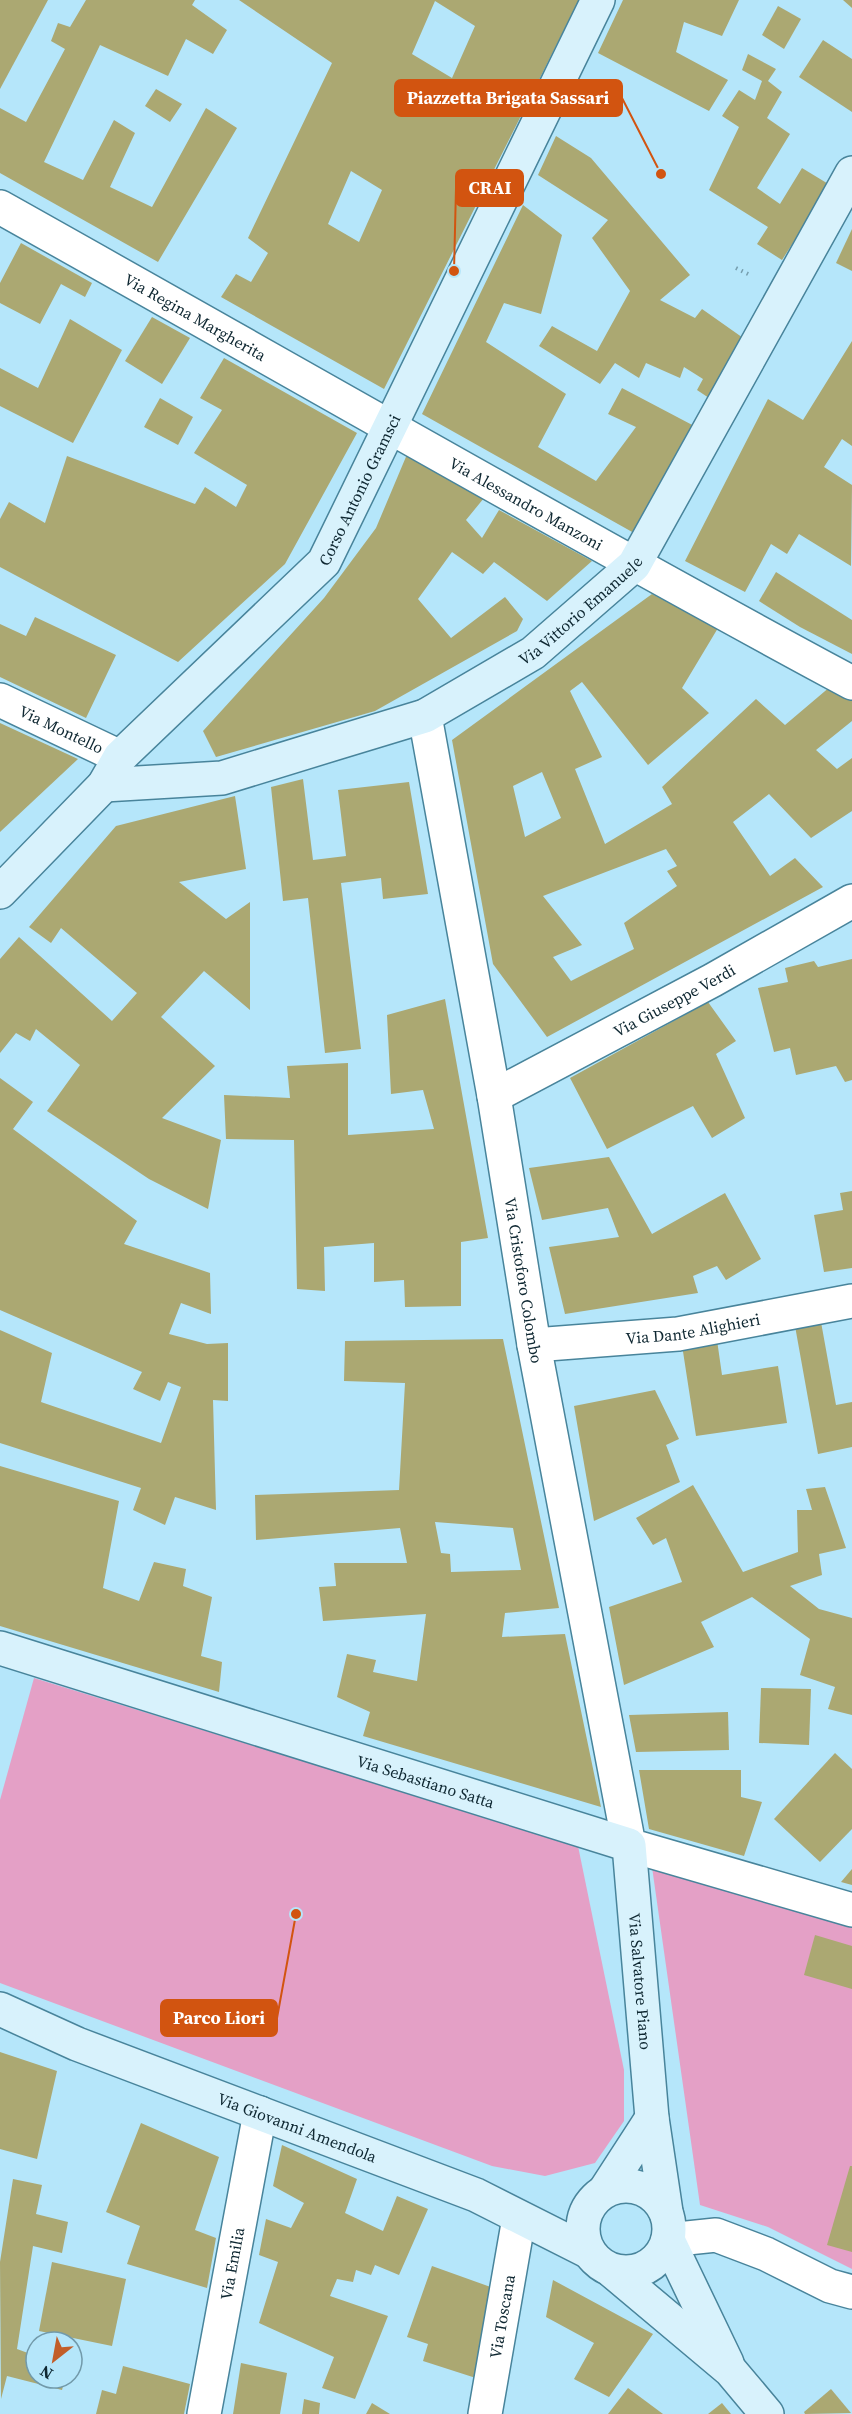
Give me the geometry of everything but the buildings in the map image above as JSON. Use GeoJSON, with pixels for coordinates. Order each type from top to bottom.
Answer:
{"type":"FeatureCollection","features":[{"type":"Feature","properties":{"kind":"street","name":"Corso Antonio Gramsci"},"geometry":{"type":"LineString","coordinates":[[0,892],[104,785],[120,758],[324,562],[598,0]]}},
{"type":"Feature","properties":{"kind":"street","name":"Via Vittorio Emanuele"},"geometry":{"type":"LineString","coordinates":[[104,785],[222,778],[424,716],[533,653],[634,565],[852,173]]}},
{"type":"Feature","properties":{"kind":"street","name":"Via Regina Margherita"},"geometry":{"type":"LineString","coordinates":[[0,207],[391,426]]}},
{"type":"Feature","properties":{"kind":"street","name":"Via Alessandro Manzoni"},"geometry":{"type":"LineString","coordinates":[[391,426],[634,565],[852,683]]}},
{"type":"Feature","properties":{"kind":"street","name":"Via Montello"},"geometry":{"type":"LineString","coordinates":[[0,700],[120,758]]}},
{"type":"Feature","properties":{"kind":"street","name":"Via Cristoforo Colombo"},"geometry":{"type":"LineString","coordinates":[[424,716],[494,1096],[534,1345],[629,1845]]}},
{"type":"Feature","properties":{"kind":"street","name":"Via Giuseppe Verdi"},"geometry":{"type":"LineString","coordinates":[[494,1096],[713,980],[852,901]]}},
{"type":"Feature","properties":{"kind":"street","name":"Via Dante Alighieri"},"geometry":{"type":"LineString","coordinates":[[534,1345],[678,1334],[852,1301]]}},
{"type":"Feature","properties":{"kind":"street","name":"Via Sebastiano Satta"},"geometry":{"type":"LineString","coordinates":[[0,1648],[629,1845],[852,1910]]}},
{"type":"Feature","properties":{"kind":"street","name":"Via Salvatore Piano"},"geometry":{"type":"LineString","coordinates":[[629,1845],[652,2118],[667,2226]]}},
{"type":"Feature","properties":{"kind":"street","name":"Via Giovanni Amendola"},"geometry":{"type":"LineString","coordinates":[[0,2009],[77,2044],[476,2195],[600,2262],[730,2370],[767,2414]]}},
{"type":"Feature","properties":{"kind":"street","name":"Via Emilia"},"geometry":{"type":"LineString","coordinates":[[204,2414],[260,2113]]}},
{"type":"Feature","properties":{"kind":"street"},"geometry":{"type":"LineString","coordinates":[[606,2189],[620,2185],[634,2186],[648,2191],[659,2200],[667,2226],[662,2252],[646,2267],[626,2272],[600,2262],[583,2239],[584,2217],[594,2198],[606,2189],[652,2118]]}},
{"type":"Feature","properties":{"kind":"street","name":"Via Toscana"},"geometry":{"type":"LineString","coordinates":[[485,2414],[519,2218]]}},
{"type":"Feature","properties":{"kind":"street"},"geometry":{"type":"LineString","coordinates":[[667,2226],[716,2235],[766,2254],[830,2286],[852,2292]]}},
{"type":"Feature","properties":{"kind":"street","name":"Via Giovanni Amendola"},"geometry":{"type":"LineString","coordinates":[[667,2226],[730,2370]]}},
{"type":"Feature","properties":{"kind":"shaded area"},"geometry":{"type":"Polygon","coordinates":[[[34,1678],[578,1846],[624,2070],[624,2121],[595,2163],[545,2176],[492,2166],[0,1983],[0,1800],[34,1678]]]}},
{"type":"Feature","properties":{"kind":"shaded area"},"geometry":{"type":"Polygon","coordinates":[[[652,1867],[852,1926],[852,2269],[768,2227],[700,2205],[652,1867]]]}},
{"type":"Feature","properties":{"kind":"place","name":"Piazzetta Brigata Sassari"},"geometry":{"type":"Point","coordinates":[661,174]}},
{"type":"Feature","properties":{"kind":"place","name":"CRAI"},"geometry":{"type":"Point","coordinates":[454,271]}},
{"type":"Feature","properties":{"kind":"place","name":"Parco Liori"},"geometry":{"type":"Point","coordinates":[296,1914]}}]}
